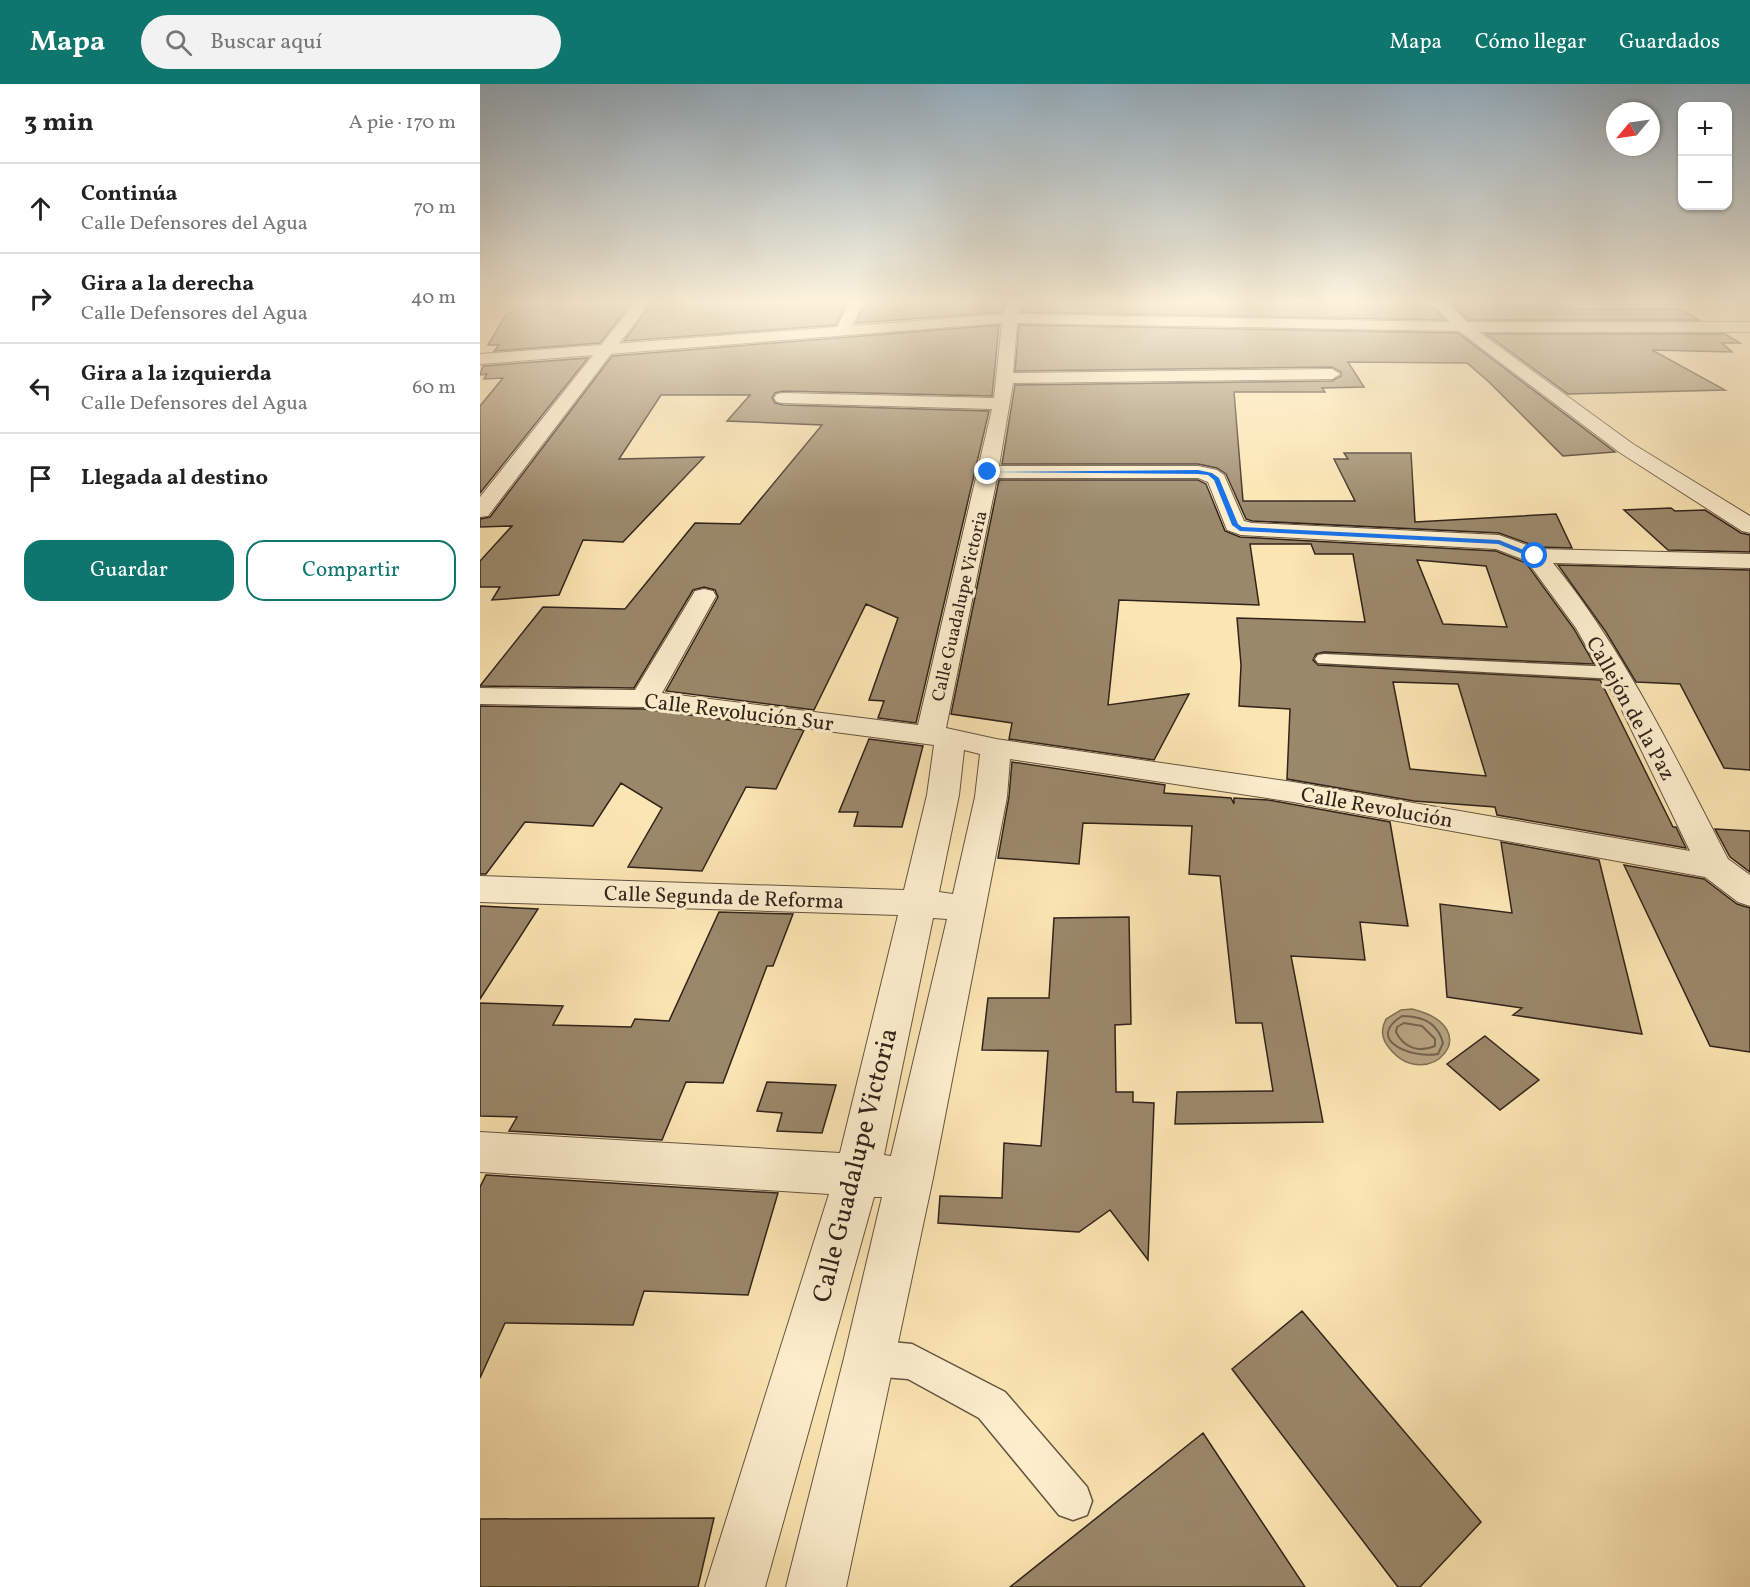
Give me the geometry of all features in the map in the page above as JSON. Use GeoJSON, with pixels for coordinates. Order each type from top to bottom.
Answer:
{"type":"FeatureCollection","features":[{"type":"Feature","properties":{"kind":"street"},"geometry":{"type":"LineString","coordinates":[[480,511],[591,370]]}},
{"type":"Feature","properties":{"kind":"street","name":"Calle Guadalupe Victoria"},"geometry":{"type":"LineString","coordinates":[[735,1587],[857,1176],[943,795],[940,737],[1002,404],[1006,370]]}},
{"type":"Feature","properties":{"kind":"street"},"geometry":{"type":"LineString","coordinates":[[1521,370],[1626,448],[1750,526]]}},
{"type":"Feature","properties":{"kind":"street"},"geometry":{"type":"LineString","coordinates":[[1005,378],[1188,385],[1332,374]]}},
{"type":"Feature","properties":{"kind":"street"},"geometry":{"type":"LineString","coordinates":[[783,398],[1002,404]]}},
{"type":"Feature","properties":{"kind":"street"},"geometry":{"type":"LineString","coordinates":[[988,472],[1198,472],[1210,474],[1217,479],[1235,525],[1240,529],[1499,542],[1535,556],[1750,561]]}},
{"type":"Feature","properties":{"kind":"street","name":"Callejón de la Paz"},"geometry":{"type":"LineString","coordinates":[[1535,556],[1558,584],[1616,673],[1715,867]]}},
{"type":"Feature","properties":{"kind":"street"},"geometry":{"type":"LineString","coordinates":[[644,699],[704,596]]}},
{"type":"Feature","properties":{"kind":"street","name":"Calle Revolución Sur"},"geometry":{"type":"LineString","coordinates":[[480,696],[644,699],[940,737],[996,748]]}},
{"type":"Feature","properties":{"kind":"street"},"geometry":{"type":"LineString","coordinates":[[816,1587],[910,1178],[991,797],[996,748]]}},
{"type":"Feature","properties":{"kind":"street","name":"Calle Revolución"},"geometry":{"type":"LineString","coordinates":[[996,748],[1293,792],[1715,867],[1750,893]]}},
{"type":"Feature","properties":{"kind":"street","name":"Calle Segunda de Reforma"},"geometry":{"type":"LineString","coordinates":[[480,889],[917,903],[967,908]]}},
{"type":"Feature","properties":{"kind":"street"},"geometry":{"type":"LineString","coordinates":[[480,1152],[910,1178]]}},
{"type":"Feature","properties":{"kind":"lane"},"geometry":{"type":"LineString","coordinates":[[1324,659],[1616,673]]}},
{"type":"Feature","properties":{"kind":"lane"},"geometry":{"type":"LineString","coordinates":[[870,1358],[912,1362],[992,1405],[1072,1501]]}},
{"type":"Feature","properties":{"kind":"water"},"geometry":{"type":"Polygon","coordinates":[[[1412,1009],[1435,1018],[1447,1030],[1449,1042],[1445,1053],[1434,1062],[1420,1065],[1405,1061],[1385,1042],[1383,1031],[1386,1019],[1401,1010],[1412,1009]]]}},
{"type":"Feature","properties":{"kind":"building"},"geometry":{"type":"Polygon","coordinates":[[[482,370],[578,370],[480,493],[480,406],[503,378],[484,379],[487,374],[480,375],[482,370]]]}},
{"type":"Feature","properties":{"kind":"building"},"geometry":{"type":"Polygon","coordinates":[[[601,370],[995,370],[992,396],[783,391],[775,393],[772,398],[775,403],[783,405],[989,411],[916,723],[878,718],[884,701],[869,700],[898,618],[866,604],[814,710],[666,691],[718,597],[715,590],[704,587],[693,590],[634,688],[480,686],[543,607],[625,609],[695,523],[740,524],[822,425],[727,421],[750,395],[661,395],[619,459],[704,457],[623,542],[583,540],[559,595],[492,600],[500,587],[480,587],[480,561],[512,526],[480,527],[480,519],[490,517],[601,370]]]}},
{"type":"Feature","properties":{"kind":"building"},"geometry":{"type":"Polygon","coordinates":[[[1015,370],[1083,370],[1015,371],[1015,370]]]}},
{"type":"Feature","properties":{"kind":"building"},"geometry":{"type":"Polygon","coordinates":[[[1338,370],[1353,370],[1364,387],[1322,388],[1325,392],[1234,392],[1243,501],[1355,501],[1334,459],[1348,459],[1344,453],[1411,453],[1415,522],[1556,514],[1572,548],[1538,547],[1499,533],[1252,521],[1246,519],[1226,474],[1217,468],[1198,464],[1002,464],[1015,385],[1332,381],[1341,376],[1341,372],[1338,370]]]}},
{"type":"Feature","properties":{"kind":"building"},"geometry":{"type":"Polygon","coordinates":[[[1475,370],[1507,370],[1615,452],[1563,456],[1475,370]]]}},
{"type":"Feature","properties":{"kind":"building"},"geometry":{"type":"Polygon","coordinates":[[[1535,370],[1689,370],[1725,390],[1568,394],[1535,370]]]}},
{"type":"Feature","properties":{"kind":"building"},"geometry":{"type":"Polygon","coordinates":[[[999,480],[1198,480],[1206,484],[1225,531],[1240,537],[1496,551],[1526,563],[1574,629],[1594,664],[1324,652],[1316,654],[1313,660],[1318,665],[1600,680],[1673,827],[1676,827],[1686,848],[1497,815],[1495,807],[1414,801],[1287,779],[1290,709],[1239,706],[1241,665],[1237,618],[1365,622],[1353,554],[1315,554],[1311,544],[1250,544],[1259,605],[1119,600],[1108,705],[1189,694],[1154,760],[1009,739],[1012,723],[951,714],[999,480]],[[1417,560],[1443,624],[1507,627],[1486,566],[1417,560]],[[1393,682],[1410,769],[1486,776],[1458,684],[1393,682]]]}},
{"type":"Feature","properties":{"kind":"building"},"geometry":{"type":"Polygon","coordinates":[[[1671,508],[1675,511],[1705,510],[1741,533],[1750,535],[1750,552],[1668,550],[1624,510],[1671,508]]]}},
{"type":"Feature","properties":{"kind":"building"},"geometry":{"type":"Polygon","coordinates":[[[1558,565],[1750,570],[1750,770],[1724,768],[1680,684],[1636,682],[1606,632],[1558,565]]]}},
{"type":"Feature","properties":{"kind":"building"},"geometry":{"type":"Polygon","coordinates":[[[480,706],[644,709],[804,730],[776,789],[746,787],[702,871],[628,867],[662,808],[621,783],[593,826],[525,822],[486,874],[480,874],[480,706]]]}},
{"type":"Feature","properties":{"kind":"building"},"geometry":{"type":"Polygon","coordinates":[[[869,739],[923,746],[902,827],[854,826],[858,812],[839,812],[869,739]]]}},
{"type":"Feature","properties":{"kind":"building"},"geometry":{"type":"Polygon","coordinates":[[[1012,762],[1165,785],[1164,793],[1231,798],[1234,804],[1234,798],[1268,800],[1390,822],[1408,926],[1360,922],[1365,960],[1291,956],[1323,1122],[1175,1124],[1177,1092],[1273,1091],[1262,1023],[1236,1023],[1220,876],[1189,874],[1192,826],[1083,823],[1079,864],[998,858],[1009,797],[1012,762]]]}},
{"type":"Feature","properties":{"kind":"building"},"geometry":{"type":"Polygon","coordinates":[[[1715,829],[1750,831],[1750,872],[1730,857],[1715,829]]]}},
{"type":"Feature","properties":{"kind":"building"},"geometry":{"type":"Polygon","coordinates":[[[1501,842],[1599,860],[1642,1034],[1513,1015],[1522,1008],[1447,997],[1440,904],[1512,913],[1501,842]]]}},
{"type":"Feature","properties":{"kind":"building"},"geometry":{"type":"Polygon","coordinates":[[[1624,865],[1704,879],[1737,904],[1750,908],[1750,1052],[1710,1046],[1624,865]]]}},
{"type":"Feature","properties":{"kind":"building"},"geometry":{"type":"Polygon","coordinates":[[[480,906],[538,909],[480,999],[480,906]]]}},
{"type":"Feature","properties":{"kind":"building"},"geometry":{"type":"Polygon","coordinates":[[[719,912],[793,914],[773,966],[767,966],[723,1083],[686,1082],[662,1140],[509,1131],[517,1117],[480,1116],[480,1003],[563,1006],[553,1025],[631,1027],[635,1019],[669,1021],[719,912]]]}},
{"type":"Feature","properties":{"kind":"building"},"geometry":{"type":"Polygon","coordinates":[[[1129,917],[1131,1024],[1115,1025],[1116,1092],[1133,1092],[1133,1102],[1154,1103],[1148,1260],[1110,1210],[1079,1232],[938,1223],[940,1196],[1002,1198],[1004,1143],[1041,1146],[1048,1051],[982,1050],[988,998],[1049,998],[1054,918],[1129,917]]]}},
{"type":"Feature","properties":{"kind":"building"},"geometry":{"type":"Polygon","coordinates":[[[1485,1036],[1539,1080],[1500,1110],[1447,1064],[1485,1036]]]}},
{"type":"Feature","properties":{"kind":"building"},"geometry":{"type":"Polygon","coordinates":[[[767,1082],[836,1085],[822,1133],[777,1131],[782,1113],[757,1111],[767,1082]]]}},
{"type":"Feature","properties":{"kind":"building"},"geometry":{"type":"Polygon","coordinates":[[[486,1175],[778,1193],[748,1295],[644,1291],[633,1325],[505,1323],[480,1378],[480,1187],[486,1175]]]}},
{"type":"Feature","properties":{"kind":"building"},"geometry":{"type":"Polygon","coordinates":[[[1302,1311],[1481,1522],[1420,1587],[1398,1587],[1232,1369],[1302,1311]]]}},
{"type":"Feature","properties":{"kind":"building"},"geometry":{"type":"Polygon","coordinates":[[[1203,1433],[1305,1587],[1010,1587],[1203,1433]]]}},
{"type":"Feature","properties":{"kind":"building"},"geometry":{"type":"Polygon","coordinates":[[[714,1518],[698,1587],[480,1587],[480,1519],[714,1518]]]}},
{"type":"Feature","properties":{"kind":"route"},"geometry":{"type":"LineString","coordinates":[[988,472],[1198,472],[1210,474],[1217,479],[1235,525],[1240,529],[1499,542],[1535,556]]}}]}
